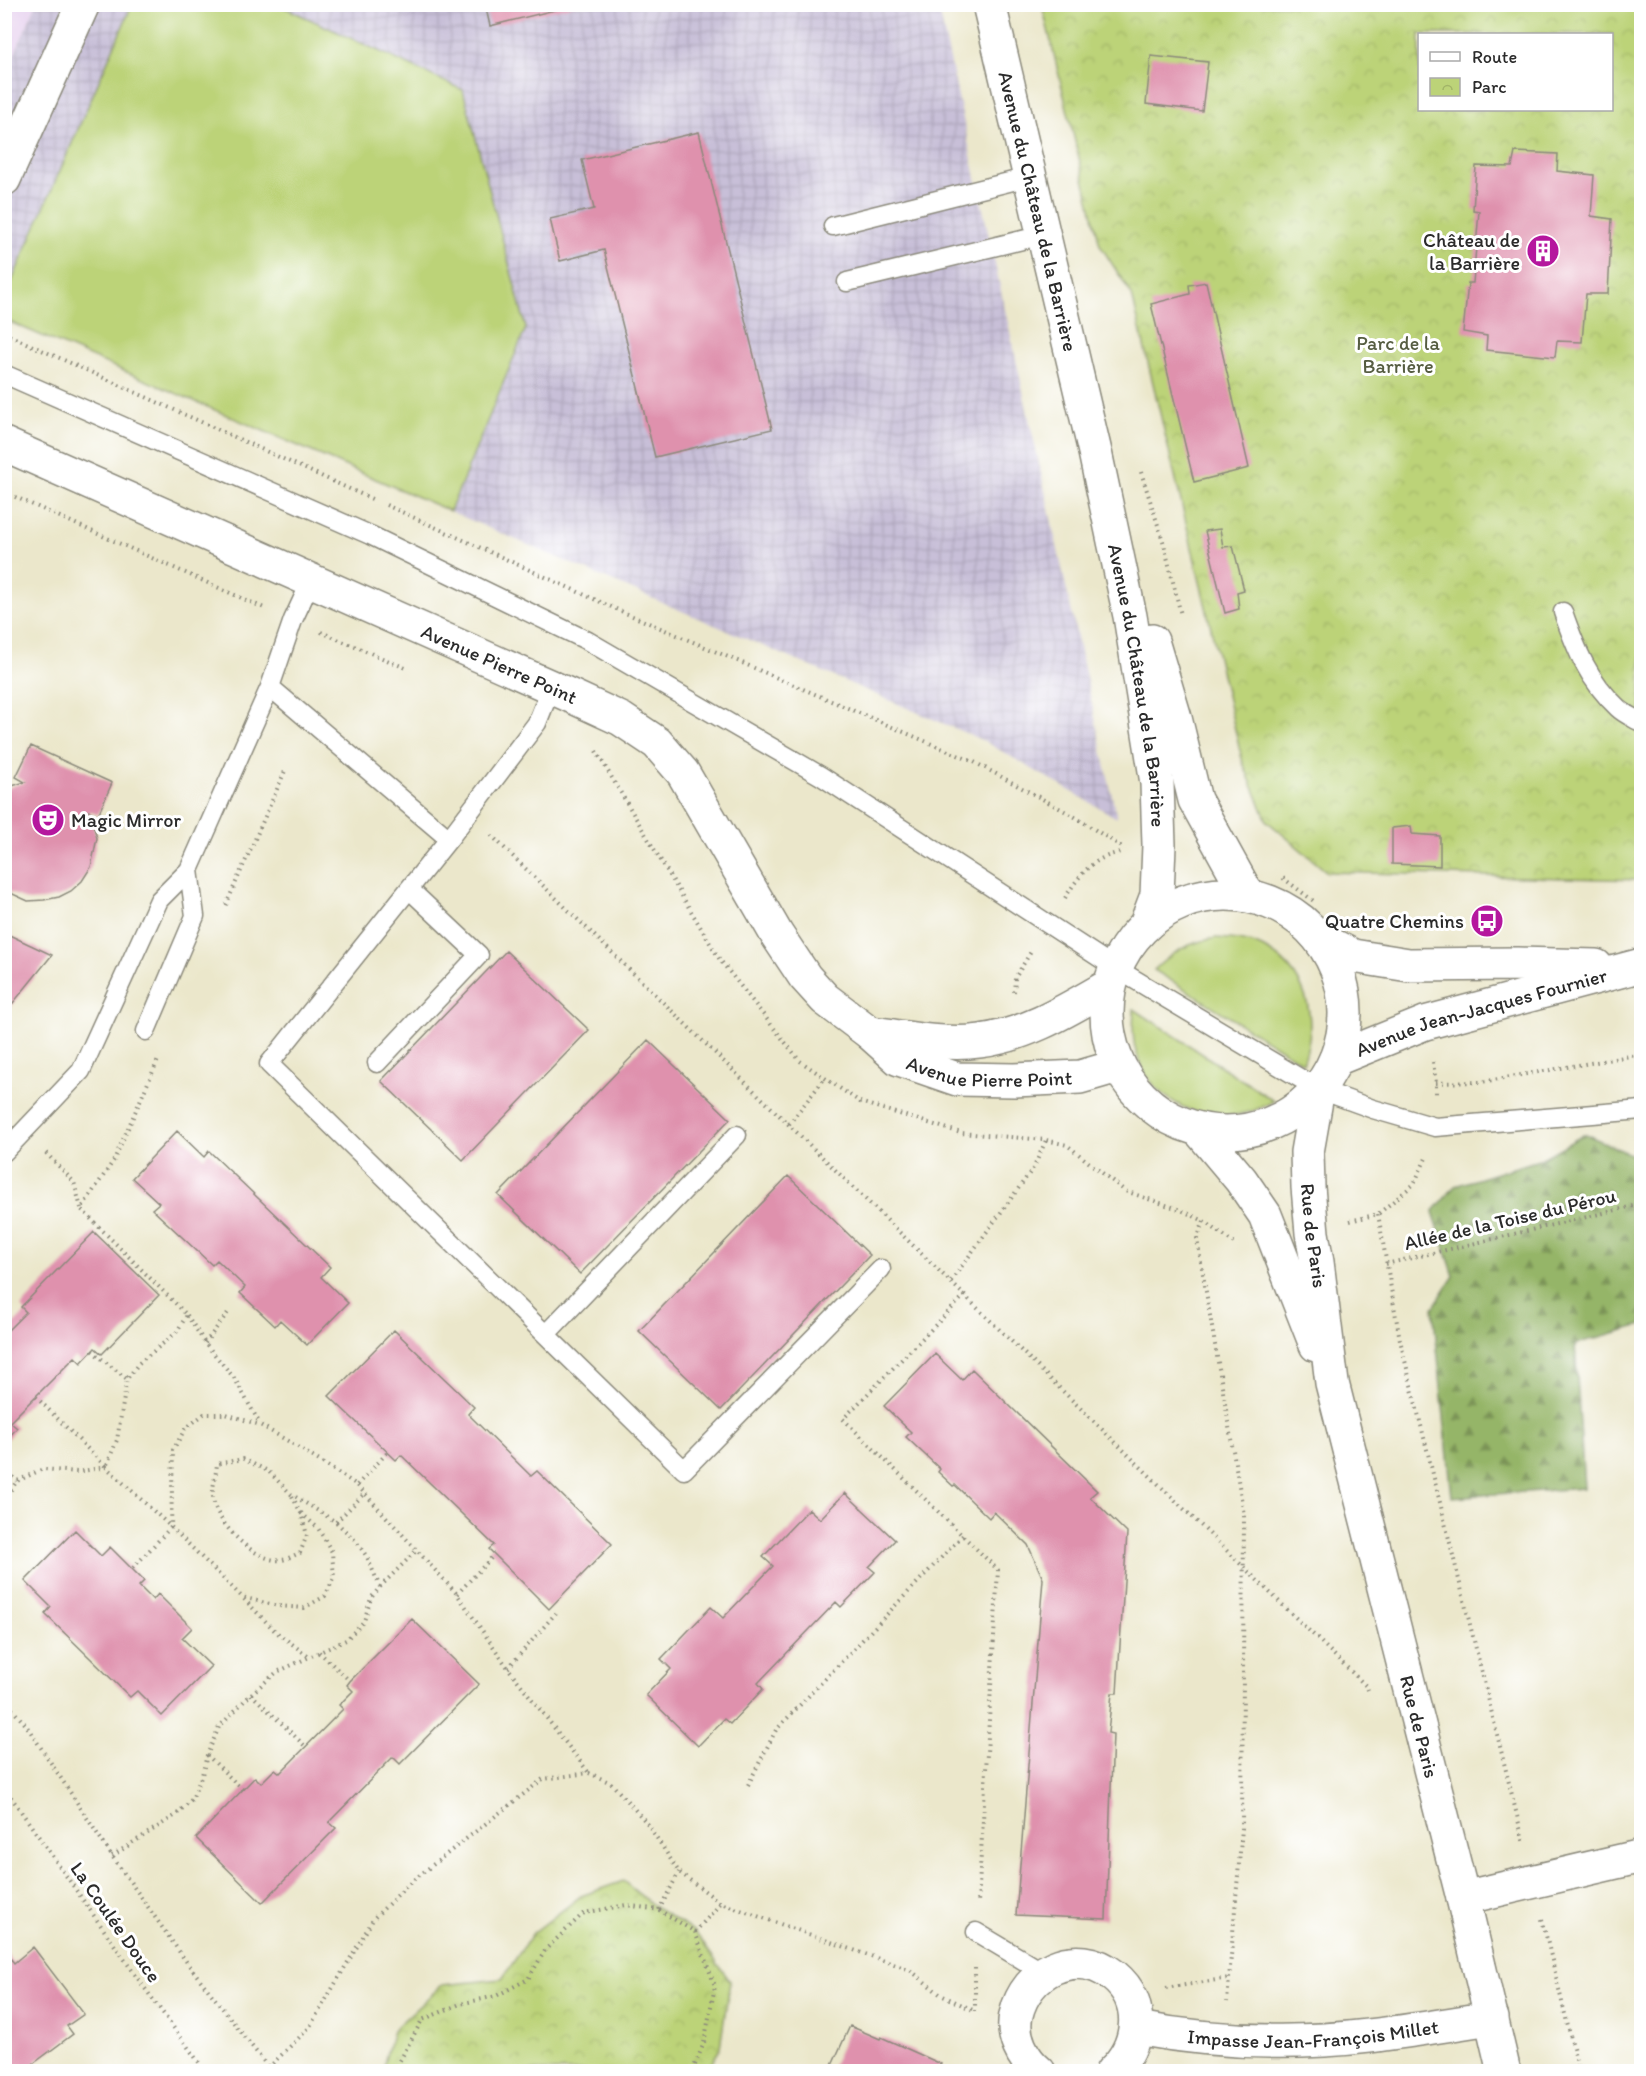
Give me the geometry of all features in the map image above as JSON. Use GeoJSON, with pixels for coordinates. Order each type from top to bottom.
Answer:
{"type":"FeatureCollection","features":[{"type":"Feature","properties":{"kind":"street"},"geometry":{"type":"LineString","coordinates":[[4,179],[83,4]]}},
{"type":"Feature","properties":{"kind":"street","name":"Avenue du Château de la Barrière"},"geometry":{"type":"LineString","coordinates":[[989,4],[1095,452],[1130,615],[1157,783],[1159,845],[1157,895],[1148,919],[1112,978]]}},
{"type":"Feature","properties":{"kind":"street","name":"Avenue Pierre Point"},"geometry":{"type":"LineString","coordinates":[[4,444],[621,719],[657,743],[683,773],[777,935],[805,977],[825,999],[870,1033],[899,1059],[957,1079],[1014,1080],[1080,1077],[1118,1066]]}},
{"type":"Feature","properties":{"kind":"street","name":"Avenue du Château de la Barrière"},"geometry":{"type":"LineString","coordinates":[[1095,452],[1175,718],[1195,800],[1247,894]]}},
{"type":"Feature","properties":{"kind":"street"},"geometry":{"type":"LineString","coordinates":[[1112,978],[1107,1031],[1118,1066],[1132,1090],[1152,1107],[1199,1130],[1244,1131],[1290,1114],[1318,1089],[1336,1059],[1345,1027],[1345,999],[1339,972],[1322,940],[1290,910],[1247,894],[1192,897],[1148,919]]}},
{"type":"Feature","properties":{"kind":"street","name":"Avenue Jean-Jacques Fournier"},"geometry":{"type":"LineString","coordinates":[[1322,940],[1353,956],[1408,965],[1635,966]]}},
{"type":"Feature","properties":{"kind":"street","name":"Avenue Jean-Jacques Fournier"},"geometry":{"type":"LineString","coordinates":[[1336,1059],[1425,1023],[1635,966]]}},
{"type":"Feature","properties":{"kind":"street","name":"Avenue Pierre Point"},"geometry":{"type":"LineString","coordinates":[[870,1033],[948,1042],[979,1041],[1010,1035],[1057,1015],[1112,978]]}},
{"type":"Feature","properties":{"kind":"street","name":"Rue de Paris"},"geometry":{"type":"LineString","coordinates":[[1318,1089],[1307,1152],[1308,1187],[1332,1383],[1463,1898],[1504,2072]]}},
{"type":"Feature","properties":{"kind":"street","name":"Rue de Paris"},"geometry":{"type":"LineString","coordinates":[[1199,1130],[1241,1180],[1265,1215],[1332,1383]]}},
{"type":"Feature","properties":{"kind":"street"},"geometry":{"type":"LineString","coordinates":[[1463,1898],[1641,1856]]}},
{"type":"Feature","properties":{"kind":"street"},"geometry":{"type":"LineString","coordinates":[[1039,2072],[1024,2056],[1016,2038],[1015,2020],[1019,2001],[1029,1984],[1043,1972],[1061,1965],[1079,1963],[1098,1967],[1114,1977],[1127,1991],[1135,2009],[1136,2028],[1132,2046],[1122,2062],[1112,2072]]}},
{"type":"Feature","properties":{"kind":"street","name":"Impasse Jean-François Millet"},"geometry":{"type":"LineString","coordinates":[[1136,2028],[1223,2039],[1269,2041],[1367,2036],[1492,2018]]}},
{"type":"Feature","properties":{"kind":"lane"},"geometry":{"type":"LineString","coordinates":[[833,226],[1029,177]]}},
{"type":"Feature","properties":{"kind":"lane"},"geometry":{"type":"LineString","coordinates":[[847,282],[1043,236]]}},
{"type":"Feature","properties":{"kind":"lane"},"geometry":{"type":"LineString","coordinates":[[4,374],[370,534],[588,641],[821,776],[1112,978],[1318,1089],[1373,1109],[1435,1127],[1641,1110]]}},
{"type":"Feature","properties":{"kind":"lane"},"geometry":{"type":"LineString","coordinates":[[4,1152],[81,1071],[159,900],[189,870],[270,687],[293,620],[311,582]]}},
{"type":"Feature","properties":{"kind":"lane"},"geometry":{"type":"LineString","coordinates":[[1563,612],[1576,651],[1596,683],[1619,709],[1641,723]]}},
{"type":"Feature","properties":{"kind":"lane"},"geometry":{"type":"LineString","coordinates":[[270,687],[449,839]]}},
{"type":"Feature","properties":{"kind":"lane"},"geometry":{"type":"LineString","coordinates":[[551,688],[537,723],[449,839],[269,1064],[684,1470],[881,1269]]}},
{"type":"Feature","properties":{"kind":"lane"},"geometry":{"type":"LineString","coordinates":[[146,1031],[195,916],[189,870]]}},
{"type":"Feature","properties":{"kind":"lane"},"geometry":{"type":"LineString","coordinates":[[377,1063],[479,955],[409,889]]}},
{"type":"Feature","properties":{"kind":"lane"},"geometry":{"type":"LineString","coordinates":[[546,1334],[737,1135]]}},
{"type":"Feature","properties":{"kind":"lane"},"geometry":{"type":"LineString","coordinates":[[976,1932],[1043,1972]]}},
{"type":"Feature","properties":{"kind":"path"},"geometry":{"type":"LineString","coordinates":[[4,333],[616,609],[975,762],[1072,815],[1127,850]]}},
{"type":"Feature","properties":{"kind":"path"},"geometry":{"type":"LineString","coordinates":[[1140,469],[1164,544],[1184,625]]}},
{"type":"Feature","properties":{"kind":"path"},"geometry":{"type":"LineString","coordinates":[[4,492],[293,620],[410,669]]}},
{"type":"Feature","properties":{"kind":"path"},"geometry":{"type":"LineString","coordinates":[[595,748],[720,960],[800,1061],[861,1102],[961,1133],[1046,1140],[1067,1145],[1125,1191],[1181,1210],[1204,1221],[1237,1244]]}},
{"type":"Feature","properties":{"kind":"path"},"geometry":{"type":"LineString","coordinates":[[224,911],[285,771]]}},
{"type":"Feature","properties":{"kind":"path"},"geometry":{"type":"LineString","coordinates":[[468,814],[1367,1687]]}},
{"type":"Feature","properties":{"kind":"path"},"geometry":{"type":"LineString","coordinates":[[1282,877],[1315,903]]}},
{"type":"Feature","properties":{"kind":"path"},"geometry":{"type":"LineString","coordinates":[[81,1209],[114,1160],[162,1052]]}},
{"type":"Feature","properties":{"kind":"path"},"geometry":{"type":"LineString","coordinates":[[1431,1056],[1436,1083],[1481,1082],[1641,1054]]}},
{"type":"Feature","properties":{"kind":"path"},"geometry":{"type":"LineString","coordinates":[[789,1124],[825,1078]]}},
{"type":"Feature","properties":{"kind":"path"},"geometry":{"type":"LineString","coordinates":[[24,1132],[74,1182],[81,1209],[188,1315],[204,1343],[235,1379],[260,1425]]}},
{"type":"Feature","properties":{"kind":"path"},"geometry":{"type":"LineString","coordinates":[[951,1281],[1034,1167],[1046,1140]]}},
{"type":"Feature","properties":{"kind":"path","name":"Allée de la Toise du Pérou"},"geometry":{"type":"LineString","coordinates":[[1386,1264],[1641,1203]]}},
{"type":"Feature","properties":{"kind":"path"},"geometry":{"type":"LineString","coordinates":[[1340,1223],[1378,1214],[1400,1340],[1579,2072]]}},
{"type":"Feature","properties":{"kind":"path"},"geometry":{"type":"LineString","coordinates":[[1204,1221],[1197,1239],[1244,1515],[1242,1829],[1223,2039]]}},
{"type":"Feature","properties":{"kind":"path"},"geometry":{"type":"LineString","coordinates":[[965,1295],[843,1419],[998,1570],[976,1932],[975,2011],[977,2022]]}},
{"type":"Feature","properties":{"kind":"path"},"geometry":{"type":"LineString","coordinates":[[204,1343],[230,1310]]}},
{"type":"Feature","properties":{"kind":"path"},"geometry":{"type":"LineString","coordinates":[[106,1467],[117,1440],[128,1378],[140,1363],[176,1334],[188,1315]]}},
{"type":"Feature","properties":{"kind":"path"},"geometry":{"type":"LineString","coordinates":[[92,1351],[128,1378]]}},
{"type":"Feature","properties":{"kind":"path"},"geometry":{"type":"LineString","coordinates":[[36,1397],[275,1631],[308,1656]]}},
{"type":"Feature","properties":{"kind":"path"},"geometry":{"type":"LineString","coordinates":[[132,1569],[171,1527],[173,1450],[185,1429],[204,1414],[226,1414],[260,1425],[357,1485],[457,1594],[508,1668],[589,1773],[611,1783],[647,1823],[679,1872],[721,1903],[910,1970],[941,1995],[975,2011]]}},
{"type":"Feature","properties":{"kind":"path"},"geometry":{"type":"LineString","coordinates":[[357,1485],[387,1453]]}},
{"type":"Feature","properties":{"kind":"path"},"geometry":{"type":"LineString","coordinates":[[302,1513],[307,1535],[300,1553],[280,1560],[259,1554],[240,1543],[221,1520],[213,1499],[217,1464],[243,1459],[268,1471],[291,1494],[336,1522],[356,1541],[367,1557],[380,1587]]}},
{"type":"Feature","properties":{"kind":"path"},"geometry":{"type":"LineString","coordinates":[[4,1500],[18,1480],[44,1469],[77,1472],[106,1467]]}},
{"type":"Feature","properties":{"kind":"path"},"geometry":{"type":"LineString","coordinates":[[4,1468],[18,1480]]}},
{"type":"Feature","properties":{"kind":"path"},"geometry":{"type":"LineString","coordinates":[[242,1597],[278,1606],[304,1608],[325,1596],[334,1578],[332,1552],[318,1528],[302,1513],[291,1494]]}},
{"type":"Feature","properties":{"kind":"path"},"geometry":{"type":"LineString","coordinates":[[336,1522],[364,1494]]}},
{"type":"Feature","properties":{"kind":"path"},"geometry":{"type":"LineString","coordinates":[[748,1785],[776,1730],[963,1535]]}},
{"type":"Feature","properties":{"kind":"path"},"geometry":{"type":"LineString","coordinates":[[112,1856],[176,1815],[192,1799],[219,1727],[251,1694],[277,1672],[346,1640],[364,1621],[371,1598],[416,1551]]}},
{"type":"Feature","properties":{"kind":"path"},"geometry":{"type":"LineString","coordinates":[[457,1594],[494,1555]]}},
{"type":"Feature","properties":{"kind":"path"},"geometry":{"type":"LineString","coordinates":[[508,1668],[556,1613]]}},
{"type":"Feature","properties":{"kind":"path"},"geometry":{"type":"LineString","coordinates":[[319,1652],[350,1681]]}},
{"type":"Feature","properties":{"kind":"path"},"geometry":{"type":"LineString","coordinates":[[251,1694],[306,1747]]}},
{"type":"Feature","properties":{"kind":"path"},"geometry":{"type":"LineString","coordinates":[[4,1700],[26,1725],[112,1856],[188,1964],[268,2070],[309,2028],[374,1918],[412,1881],[543,1779],[589,1773]]}},
{"type":"Feature","properties":{"kind":"path"},"geometry":{"type":"LineString","coordinates":[[207,1755],[243,1790]]}},
{"type":"Feature","properties":{"kind":"path","name":"La Coulée Douce"},"geometry":{"type":"LineString","coordinates":[[4,1787],[206,2072]]}},
{"type":"Feature","properties":{"kind":"path"},"geometry":{"type":"LineString","coordinates":[[659,1910],[679,1872]]}},
{"type":"Feature","properties":{"kind":"path"},"geometry":{"type":"LineString","coordinates":[[695,1932],[721,1903]]}},
{"type":"Feature","properties":{"kind":"path"},"geometry":{"type":"LineString","coordinates":[[399,2072],[398,2064],[422,2020],[460,2004],[496,1996],[528,1979],[546,1949],[584,1913],[626,1905],[659,1910],[695,1932],[715,1986],[704,2043],[692,2072]]}},
{"type":"Feature","properties":{"kind":"shaded area"},"geometry":{"type":"Polygon","coordinates":[[[5,5],[36,5],[5,76],[5,5]]]}},
{"type":"Feature","properties":{"kind":"shaded area"},"geometry":{"type":"Polygon","coordinates":[[[36,5],[938,5],[1117,818],[984,741],[5,320],[5,76],[36,5]]]}},
{"type":"Feature","properties":{"kind":"green space"},"geometry":{"type":"Polygon","coordinates":[[[277,4],[463,90],[526,328],[450,511],[5,320],[5,297],[132,5],[277,4]]]}},
{"type":"Feature","properties":{"kind":"green space","name":"Parc de la Barrière"},"geometry":{"type":"Polygon","coordinates":[[[1042,5],[1641,5],[1641,880],[1327,872],[1267,821],[1243,763],[1132,295],[1100,245],[1042,5]]]}},
{"type":"Feature","properties":{"kind":"green space"},"geometry":{"type":"Polygon","coordinates":[[[1216,938],[1239,940],[1262,947],[1290,968],[1299,982],[1309,1013],[1308,1046],[1303,1063],[1154,970],[1182,948],[1216,938]]]}},
{"type":"Feature","properties":{"kind":"green space"},"geometry":{"type":"Polygon","coordinates":[[[1134,1009],[1274,1101],[1249,1112],[1214,1115],[1181,1106],[1167,1097],[1154,1086],[1137,1055],[1133,1027],[1134,1009]]]}},
{"type":"Feature","properties":{"kind":"green space"},"geometry":{"type":"Polygon","coordinates":[[[1585,1134],[1641,1159],[1642,1325],[1575,1344],[1584,1488],[1452,1497],[1433,1308],[1454,1276],[1433,1212],[1455,1186],[1539,1160],[1585,1134]]]}},
{"type":"Feature","properties":{"kind":"green space"},"geometry":{"type":"Polygon","coordinates":[[[623,1881],[659,1910],[695,1932],[730,1981],[720,2047],[708,2071],[382,2071],[393,2030],[442,1985],[502,1979],[533,1933],[581,1896],[623,1881]]]}},
{"type":"Feature","properties":{"kind":"building"},"geometry":{"type":"Polygon","coordinates":[[[485,4],[575,4],[575,5],[490,26],[485,4]]]}},
{"type":"Feature","properties":{"kind":"building"},"geometry":{"type":"Polygon","coordinates":[[[1151,56],[1208,62],[1202,111],[1146,104],[1151,56]]]}},
{"type":"Feature","properties":{"kind":"building"},"geometry":{"type":"Polygon","coordinates":[[[699,132],[772,429],[655,457],[604,250],[560,261],[550,219],[594,209],[582,160],[699,132]]]}},
{"type":"Feature","properties":{"kind":"building","name":"Château de la Barrière"},"geometry":{"type":"Polygon","coordinates":[[[1515,152],[1558,154],[1557,171],[1594,175],[1591,216],[1612,219],[1608,294],[1586,294],[1582,342],[1557,341],[1555,357],[1486,350],[1487,336],[1463,332],[1468,283],[1473,283],[1479,211],[1473,210],[1476,166],[1512,167],[1515,152]]]}},
{"type":"Feature","properties":{"kind":"building"},"geometry":{"type":"Polygon","coordinates":[[[1206,282],[1249,468],[1194,482],[1151,304],[1190,294],[1189,285],[1206,282]]]}},
{"type":"Feature","properties":{"kind":"building"},"geometry":{"type":"Polygon","coordinates":[[[1220,529],[1223,547],[1233,546],[1244,590],[1237,592],[1239,609],[1225,613],[1205,531],[1220,529]]]}},
{"type":"Feature","properties":{"kind":"building","name":"Magic Mirror"},"geometry":{"type":"Polygon","coordinates":[[[31,746],[112,783],[98,815],[89,811],[97,838],[91,867],[82,881],[71,891],[59,897],[28,901],[4,890],[4,791],[25,782],[16,777],[31,746]]]}},
{"type":"Feature","properties":{"kind":"building"},"geometry":{"type":"Polygon","coordinates":[[[1411,826],[1412,834],[1440,836],[1440,866],[1392,864],[1392,828],[1411,826]]]}},
{"type":"Feature","properties":{"kind":"building"},"geometry":{"type":"Polygon","coordinates":[[[5,933],[52,955],[5,1013],[5,933]]]}},
{"type":"Feature","properties":{"kind":"building"},"geometry":{"type":"Polygon","coordinates":[[[506,951],[589,1030],[463,1160],[381,1081],[506,951]]]}},
{"type":"Feature","properties":{"kind":"building"},"geometry":{"type":"Polygon","coordinates":[[[648,1040],[730,1119],[580,1274],[498,1195],[648,1040]]]}},
{"type":"Feature","properties":{"kind":"building"},"geometry":{"type":"Polygon","coordinates":[[[177,1131],[204,1157],[209,1151],[330,1267],[321,1277],[348,1303],[307,1345],[280,1320],[275,1326],[240,1293],[245,1287],[217,1260],[212,1265],[152,1209],[159,1203],[132,1178],[177,1131]]]}},
{"type":"Feature","properties":{"kind":"building"},"geometry":{"type":"Polygon","coordinates":[[[788,1176],[870,1255],[721,1410],[639,1331],[788,1176]]]}},
{"type":"Feature","properties":{"kind":"building"},"geometry":{"type":"Polygon","coordinates":[[[94,1232],[159,1295],[102,1354],[95,1348],[81,1363],[75,1357],[10,1422],[17,1428],[4,1442],[4,1334],[26,1312],[21,1307],[94,1232]]]}},
{"type":"Feature","properties":{"kind":"building"},"geometry":{"type":"Polygon","coordinates":[[[394,1330],[474,1407],[468,1414],[531,1476],[537,1471],[612,1544],[549,1609],[489,1549],[494,1545],[401,1455],[396,1460],[329,1396],[394,1330]]]}},
{"type":"Feature","properties":{"kind":"building"},"geometry":{"type":"Polygon","coordinates":[[[935,1354],[962,1380],[972,1369],[1097,1491],[1090,1497],[1127,1533],[1117,1693],[1112,1693],[1108,1733],[1113,1734],[1106,1919],[1016,1915],[1043,1579],[1028,1545],[994,1512],[989,1518],[938,1472],[940,1469],[906,1437],[911,1432],[884,1406],[935,1354]]]}},
{"type":"Feature","properties":{"kind":"building"},"geometry":{"type":"Polygon","coordinates":[[[845,1493],[895,1540],[869,1567],[875,1572],[841,1607],[836,1602],[758,1683],[763,1689],[730,1724],[724,1719],[698,1746],[646,1695],[671,1669],[661,1659],[711,1607],[723,1618],[773,1566],[763,1557],[809,1509],[820,1519],[845,1493]]]}},
{"type":"Feature","properties":{"kind":"building"},"geometry":{"type":"Polygon","coordinates":[[[75,1530],[101,1556],[110,1547],[144,1581],[139,1586],[153,1600],[158,1594],[192,1628],[182,1638],[211,1666],[162,1716],[137,1691],[130,1697],[45,1614],[51,1607],[25,1581],[75,1530]]]}},
{"type":"Feature","properties":{"kind":"building"},"geometry":{"type":"Polygon","coordinates":[[[412,1619],[479,1684],[400,1764],[393,1757],[329,1822],[336,1828],[262,1903],[196,1838],[255,1777],[261,1783],[275,1769],[280,1773],[343,1709],[339,1705],[353,1691],[347,1685],[350,1681],[412,1619]]]}},
{"type":"Feature","properties":{"kind":"building"},"geometry":{"type":"Polygon","coordinates":[[[33,1947],[84,2014],[67,2026],[73,2034],[22,2072],[4,2072],[4,1956],[7,1954],[14,1963],[33,1947]]]}},
{"type":"Feature","properties":{"kind":"building"},"geometry":{"type":"Polygon","coordinates":[[[850,2026],[941,2064],[938,2072],[829,2072],[850,2026]]]}},
{"type":"Feature","properties":{"kind":"place","name":"Château de la Barrière"},"geometry":{"type":"Point","coordinates":[1543,251]}},
{"type":"Feature","properties":{"kind":"place","name":"Magic Mirror"},"geometry":{"type":"Point","coordinates":[48,820]}},
{"type":"Feature","properties":{"kind":"place","name":"Quatre Chemins"},"geometry":{"type":"Point","coordinates":[1487,921]}}]}
